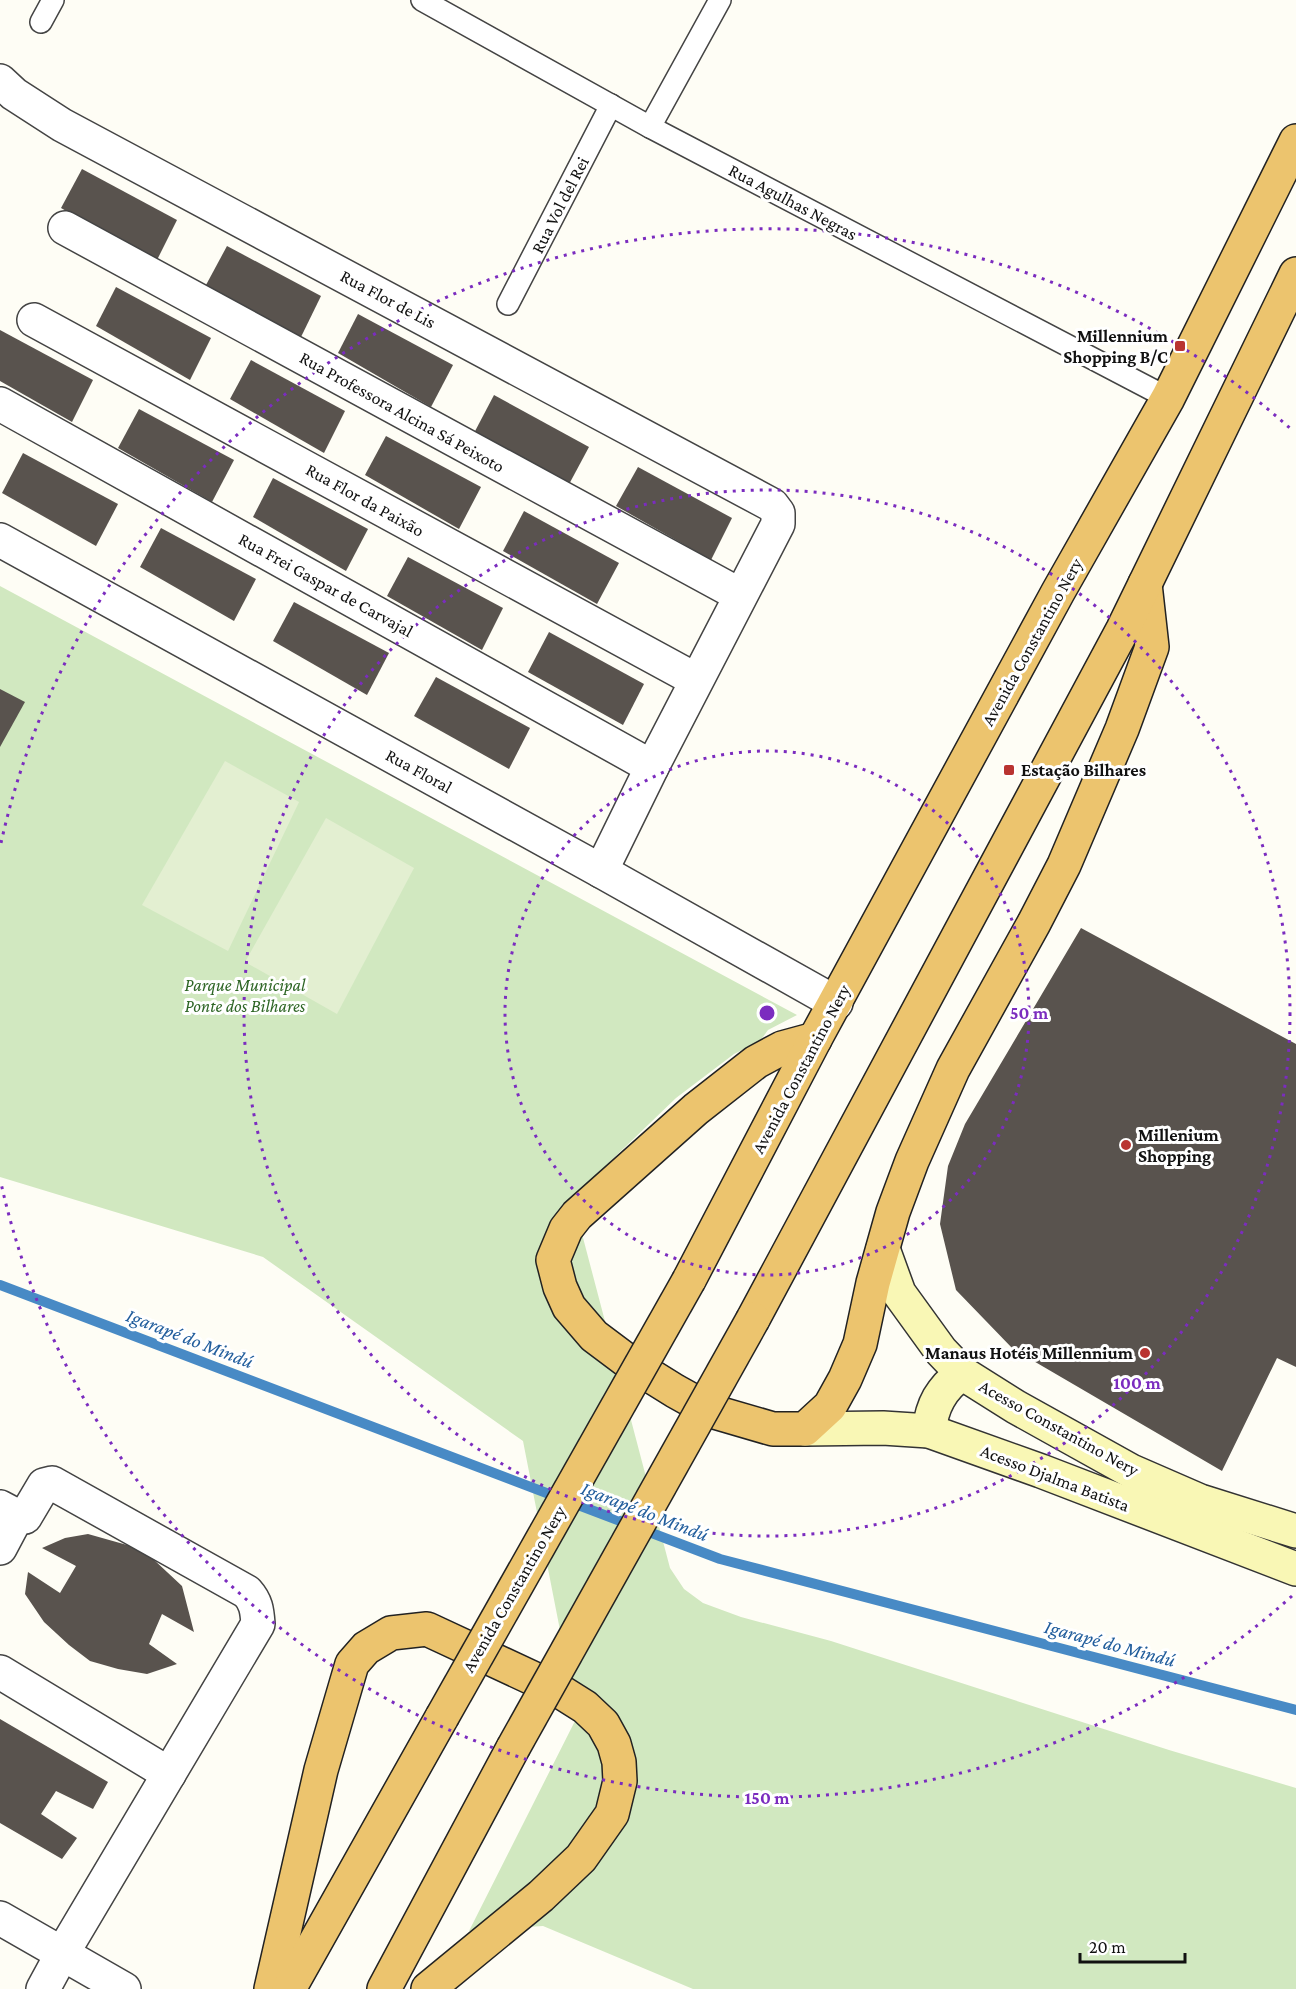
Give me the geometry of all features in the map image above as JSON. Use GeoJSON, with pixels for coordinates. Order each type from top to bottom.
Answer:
{"type":"FeatureCollection","features":[{"type":"Feature","properties":{"kind":"highway","name":"Avenida Constantino Nery"},"geometry":{"type":"LineString","coordinates":[[289,1989],[689,1280],[816,1039],[1058,592],[1168,398],[1296,141]]}},
{"type":"Feature","properties":{"kind":"highway"},"geometry":{"type":"LineString","coordinates":[[384,1989],[513,1748],[753,1319],[1146,584],[1296,274]]}},
{"type":"Feature","properties":{"kind":"highway"},"geometry":{"type":"LineString","coordinates":[[816,1039],[782,1048],[756,1062],[696,1108],[634,1161],[577,1215],[566,1229],[553,1260],[560,1287],[569,1306],[594,1336],[630,1363],[711,1411],[773,1430],[805,1429],[830,1406],[845,1379],[860,1344],[893,1212],[912,1161],[953,1069],[1064,865],[1122,729],[1152,647],[1146,584]]}},
{"type":"Feature","properties":{"kind":"highway"},"geometry":{"type":"LineString","coordinates":[[271,1989],[321,1770],[352,1664],[366,1648],[391,1633],[427,1629],[558,1690],[585,1707],[603,1724],[614,1744],[619,1762],[620,1780],[612,1814],[581,1858],[541,1896],[428,1989]]}},
{"type":"Feature","properties":{"kind":"main road","name":"Acesso Constantino Nery"},"geometry":{"type":"LineString","coordinates":[[883,1249],[899,1293],[942,1351],[962,1373],[1017,1407],[1131,1471],[1200,1502],[1296,1531]]}},
{"type":"Feature","properties":{"kind":"main road"},"geometry":{"type":"LineString","coordinates":[[929,1431],[931,1414],[938,1398],[948,1384],[962,1373]]}},
{"type":"Feature","properties":{"kind":"main road","name":"Acesso Djalma Batista"},"geometry":{"type":"LineString","coordinates":[[805,1429],[883,1428],[929,1431],[1041,1471],[1296,1569]]}},
{"type":"Feature","properties":{"kind":"street","name":"Rua Flor de Lis"},"geometry":{"type":"LineString","coordinates":[[0,81],[14,94],[62,125],[763,498],[778,513],[778,524],[740,595]]}},
{"type":"Feature","properties":{"kind":"street","name":"Rua Professora Alcina Sá Peixoto"},"geometry":{"type":"LineString","coordinates":[[65,228],[740,595]]}},
{"type":"Feature","properties":{"kind":"street","name":"Rua Flor da Paixão"},"geometry":{"type":"LineString","coordinates":[[34,320],[696,680]]}},
{"type":"Feature","properties":{"kind":"street","name":"Rua Frei Gaspar de Carvajal"},"geometry":{"type":"LineString","coordinates":[[0,404],[652,767]]}},
{"type":"Feature","properties":{"kind":"street","name":"Rua Floral"},"geometry":{"type":"LineString","coordinates":[[0,540],[836,1003]]}},
{"type":"Feature","properties":{"kind":"street"},"geometry":{"type":"LineString","coordinates":[[601,871],[740,595]]}},
{"type":"Feature","properties":{"kind":"street"},"geometry":{"type":"LineString","coordinates":[[0,1548],[9,1511],[25,1517],[44,1485],[52,1483],[247,1592],[255,1601],[258,1624],[43,1989]]}},
{"type":"Feature","properties":{"kind":"street"},"geometry":{"type":"LineString","coordinates":[[0,1672],[169,1774]]}},
{"type":"Feature","properties":{"kind":"street"},"geometry":{"type":"LineString","coordinates":[[0,1918],[124,1989]]}},
{"type":"Feature","properties":{"kind":"lane"},"geometry":{"type":"LineString","coordinates":[[41,22],[53,0]]}},
{"type":"Feature","properties":{"kind":"lane"},"geometry":{"type":"LineString","coordinates":[[651,127],[720,0]]}},
{"type":"Feature","properties":{"kind":"lane","name":"Rua Agulhas Negras"},"geometry":{"type":"LineString","coordinates":[[435,3],[651,127],[1168,398]]}},
{"type":"Feature","properties":{"kind":"lane","name":"Rua Vol del Rei"},"geometry":{"type":"LineString","coordinates":[[508,304],[611,105]]}},
{"type":"Feature","properties":{"kind":"green space","name":"Parque Municipal Ponte dos Bilhares"},"geometry":{"type":"Polygon","coordinates":[[[0,586],[797,1015],[768,1030],[760,1041],[734,1054],[676,1098],[571,1199],[670,1568],[684,1589],[703,1603],[741,1617],[831,1641],[1169,1750],[1296,1788],[1296,1989],[693,1989],[543,1926],[469,1931],[577,1717],[523,1441],[263,1257],[0,1177],[0,586]]]}},
{"type":"Feature","properties":{"kind":"green space"},"geometry":{"type":"Polygon","coordinates":[[[225,761],[299,802],[228,951],[142,905],[225,761]]]}},
{"type":"Feature","properties":{"kind":"green space"},"geometry":{"type":"Polygon","coordinates":[[[326,818],[414,868],[337,1014],[245,962],[326,818]]]}},
{"type":"Feature","properties":{"kind":"building"},"geometry":{"type":"Polygon","coordinates":[[[82,169],[177,220],[156,262],[61,208],[82,169]]]}},
{"type":"Feature","properties":{"kind":"building"},"geometry":{"type":"Polygon","coordinates":[[[227,246],[321,296],[300,339],[206,285],[227,246]]]}},
{"type":"Feature","properties":{"kind":"building"},"geometry":{"type":"Polygon","coordinates":[[[116,287],[211,338],[190,380],[96,326],[116,287]]]}},
{"type":"Feature","properties":{"kind":"building"},"geometry":{"type":"Polygon","coordinates":[[[358,314],[453,365],[431,407],[338,353],[358,314]]]}},
{"type":"Feature","properties":{"kind":"building"},"geometry":{"type":"Polygon","coordinates":[[[0,330],[93,380],[72,422],[0,381],[0,330]]]}},
{"type":"Feature","properties":{"kind":"building"},"geometry":{"type":"Polygon","coordinates":[[[251,360],[345,411],[324,453],[230,399],[251,360]]]}},
{"type":"Feature","properties":{"kind":"building"},"geometry":{"type":"Polygon","coordinates":[[[494,395],[589,447],[567,488],[473,435],[494,395]]]}},
{"type":"Feature","properties":{"kind":"building"},"geometry":{"type":"Polygon","coordinates":[[[139,409],[234,460],[212,502],[118,448],[139,409]]]}},
{"type":"Feature","properties":{"kind":"building"},"geometry":{"type":"Polygon","coordinates":[[[386,436],[481,487],[459,529],[365,475],[386,436]]]}},
{"type":"Feature","properties":{"kind":"building"},"geometry":{"type":"Polygon","coordinates":[[[23,453],[118,504],[96,546],[2,493],[23,453]]]}},
{"type":"Feature","properties":{"kind":"building"},"geometry":{"type":"Polygon","coordinates":[[[638,467],[732,518],[711,560],[616,506],[638,467]]]}},
{"type":"Feature","properties":{"kind":"building"},"geometry":{"type":"Polygon","coordinates":[[[273,478],[368,529],[346,571],[253,517],[273,478]]]}},
{"type":"Feature","properties":{"kind":"building"},"geometry":{"type":"Polygon","coordinates":[[[524,511],[619,563],[597,604],[503,551],[524,511]]]}},
{"type":"Feature","properties":{"kind":"building"},"geometry":{"type":"Polygon","coordinates":[[[161,528],[256,579],[234,621],[140,567],[161,528]]]}},
{"type":"Feature","properties":{"kind":"building"},"geometry":{"type":"Polygon","coordinates":[[[408,557],[503,608],[482,650],[387,596],[408,557]]]}},
{"type":"Feature","properties":{"kind":"building"},"geometry":{"type":"Polygon","coordinates":[[[294,602],[389,653],[367,695],[273,641],[294,602]]]}},
{"type":"Feature","properties":{"kind":"building"},"geometry":{"type":"Polygon","coordinates":[[[549,632],[644,684],[623,725],[528,672],[549,632]]]}},
{"type":"Feature","properties":{"kind":"building"},"geometry":{"type":"Polygon","coordinates":[[[436,677],[530,728],[509,769],[414,716],[436,677]]]}},
{"type":"Feature","properties":{"kind":"building"},"geometry":{"type":"Polygon","coordinates":[[[0,689],[25,702],[0,747],[0,689]]]}},
{"type":"Feature","properties":{"kind":"building","name":"Millenium Shopping"},"geometry":{"type":"Polygon","coordinates":[[[1081,928],[1296,1044],[1296,1367],[1277,1358],[1222,1471],[1013,1349],[956,1290],[940,1224],[948,1166],[965,1124],[1081,928]]]}},
{"type":"Feature","properties":{"kind":"building"},"geometry":{"type":"Polygon","coordinates":[[[88,1534],[127,1545],[152,1558],[182,1586],[194,1632],[162,1614],[149,1644],[177,1664],[147,1674],[90,1661],[44,1622],[25,1594],[28,1572],[60,1593],[76,1566],[42,1548],[65,1538],[88,1534]]]}},
{"type":"Feature","properties":{"kind":"building"},"geometry":{"type":"Polygon","coordinates":[[[0,1719],[108,1782],[93,1809],[56,1791],[41,1814],[77,1838],[62,1859],[0,1823],[0,1719]]]}},
{"type":"Feature","properties":{"kind":"waterway","name":"Igarapé do Mindú"},"geometry":{"type":"LineString","coordinates":[[0,1285],[720,1559],[1296,1710]]}},
{"type":"Feature","properties":{"kind":"place","name":"Millennium Shopping B/C"},"geometry":{"type":"Point","coordinates":[1180,346]}},
{"type":"Feature","properties":{"kind":"place","name":"Estação Bilhares"},"geometry":{"type":"Point","coordinates":[1009,770]}},
{"type":"Feature","properties":{"kind":"place","name":"Millenium Shopping"},"geometry":{"type":"Point","coordinates":[1126,1145]}},
{"type":"Feature","properties":{"kind":"place","name":"Manaus Hotéis Millennium"},"geometry":{"type":"Point","coordinates":[1145,1353]}}]}
